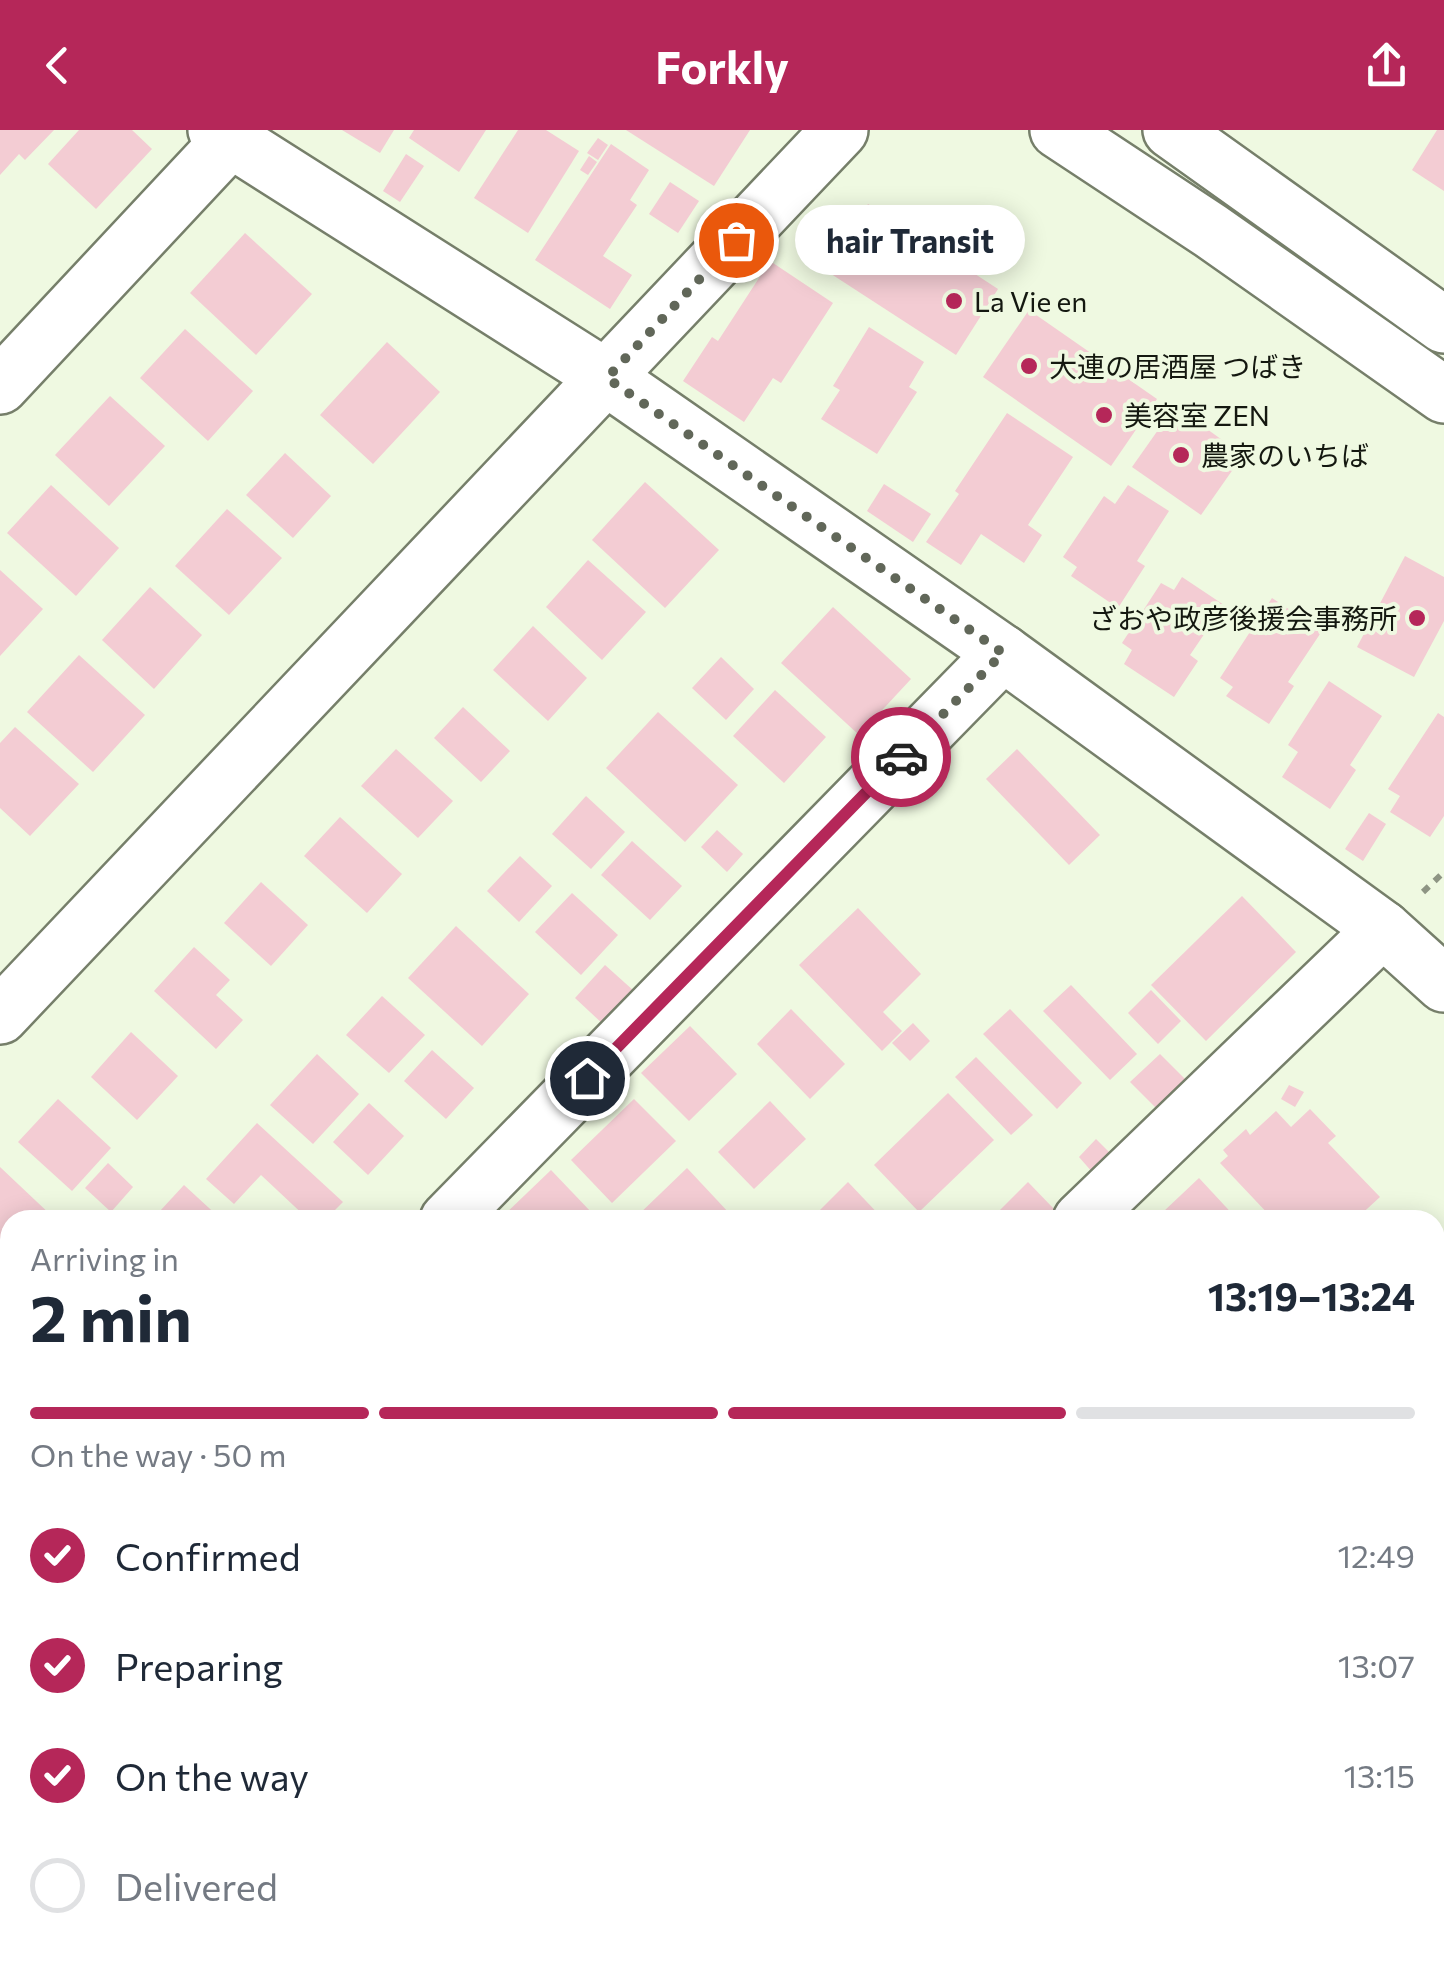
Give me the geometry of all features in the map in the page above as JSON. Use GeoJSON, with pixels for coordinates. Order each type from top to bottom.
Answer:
{"type":"FeatureCollection","features":[{"type":"Feature","properties":{"kind":"street"},"geometry":{"type":"LineString","coordinates":[[0,1016],[840,130]]}},
{"type":"Feature","properties":{"kind":"street"},"geometry":{"type":"LineString","coordinates":[[1058,130],[1227,242],[1444,395]]}},
{"type":"Feature","properties":{"kind":"street"},"geometry":{"type":"LineString","coordinates":[[1171,130],[1444,325]]}},
{"type":"Feature","properties":{"kind":"street"},"geometry":{"type":"LineString","coordinates":[[0,386],[224,135],[607,378],[1003,653],[1382,929],[1444,984]]}},
{"type":"Feature","properties":{"kind":"street"},"geometry":{"type":"LineString","coordinates":[[458,1210],[1003,653]]}},
{"type":"Feature","properties":{"kind":"street"},"geometry":{"type":"LineString","coordinates":[[1091,1210],[1382,929]]}},
{"type":"Feature","properties":{"kind":"building"},"geometry":{"type":"Polygon","coordinates":[[[0,130],[54,130],[25,160],[19,154],[0,175],[0,130]]]}},
{"type":"Feature","properties":{"kind":"building"},"geometry":{"type":"Polygon","coordinates":[[[79,130],[132,130],[152,149],[96,209],[48,164],[79,130]]]}},
{"type":"Feature","properties":{"kind":"building"},"geometry":{"type":"Polygon","coordinates":[[[342,130],[394,130],[380,153],[342,130]]]}},
{"type":"Feature","properties":{"kind":"building"},"geometry":{"type":"Polygon","coordinates":[[[414,130],[486,130],[459,172],[409,138],[414,130]]]}},
{"type":"Feature","properties":{"kind":"building"},"geometry":{"type":"Polygon","coordinates":[[[518,130],[546,130],[579,151],[528,233],[474,198],[518,130]]]}},
{"type":"Feature","properties":{"kind":"building"},"geometry":{"type":"Polygon","coordinates":[[[626,130],[750,130],[714,186],[626,130]]]}},
{"type":"Feature","properties":{"kind":"building"},"geometry":{"type":"Polygon","coordinates":[[[1437,130],[1444,130],[1444,191],[1412,170],[1437,130]]]}},
{"type":"Feature","properties":{"kind":"building"},"geometry":{"type":"Polygon","coordinates":[[[598,138],[608,145],[598,160],[587,153],[598,138]]]}},
{"type":"Feature","properties":{"kind":"building"},"geometry":{"type":"Polygon","coordinates":[[[611,144],[649,170],[630,200],[637,205],[603,256],[632,275],[610,309],[535,260],[611,144]]]}},
{"type":"Feature","properties":{"kind":"building"},"geometry":{"type":"Polygon","coordinates":[[[406,154],[424,166],[400,202],[383,191],[406,154]]]}},
{"type":"Feature","properties":{"kind":"building"},"geometry":{"type":"Polygon","coordinates":[[[589,156],[597,162],[588,175],[580,170],[589,156]]]}},
{"type":"Feature","properties":{"kind":"building"},"geometry":{"type":"Polygon","coordinates":[[[670,182],[699,201],[678,233],[649,214],[670,182]]]}},
{"type":"Feature","properties":{"kind":"building"},"geometry":{"type":"Polygon","coordinates":[[[868,204],[998,289],[956,355],[825,270],[868,204]]]}},
{"type":"Feature","properties":{"kind":"building"},"geometry":{"type":"Polygon","coordinates":[[[245,233],[312,294],[256,355],[190,293],[245,233]]]}},
{"type":"Feature","properties":{"kind":"building"},"geometry":{"type":"Polygon","coordinates":[[[770,261],[833,303],[781,383],[773,378],[744,422],[683,381],[712,337],[718,341],[770,261]]]}},
{"type":"Feature","properties":{"kind":"building"},"geometry":{"type":"Polygon","coordinates":[[[1029,310],[1157,399],[1111,466],[983,377],[1029,310]]]}},
{"type":"Feature","properties":{"kind":"building"},"geometry":{"type":"Polygon","coordinates":[[[869,327],[924,362],[909,387],[917,392],[877,454],[821,419],[840,390],[833,386],[869,327]]]}},
{"type":"Feature","properties":{"kind":"building"},"geometry":{"type":"Polygon","coordinates":[[[185,329],[253,391],[208,441],[140,378],[185,329]]]}},
{"type":"Feature","properties":{"kind":"building"},"geometry":{"type":"Polygon","coordinates":[[[387,342],[440,392],[373,464],[320,415],[387,342]]]}},
{"type":"Feature","properties":{"kind":"building"},"geometry":{"type":"Polygon","coordinates":[[[110,396],[165,446],[109,506],[55,455],[110,396]]]}},
{"type":"Feature","properties":{"kind":"building"},"geometry":{"type":"Polygon","coordinates":[[[1175,406],[1243,455],[1201,515],[1132,467],[1175,406]]]}},
{"type":"Feature","properties":{"kind":"building"},"geometry":{"type":"Polygon","coordinates":[[[1007,413],[1073,457],[1028,525],[1042,535],[1024,563],[981,534],[961,565],[926,542],[1007,413]]]}},
{"type":"Feature","properties":{"kind":"building"},"geometry":{"type":"Polygon","coordinates":[[[285,453],[331,496],[293,538],[246,495],[285,453]]]}},
{"type":"Feature","properties":{"kind":"building"},"geometry":{"type":"Polygon","coordinates":[[[645,482],[719,550],[665,608],[592,540],[645,482]]]}},
{"type":"Feature","properties":{"kind":"building"},"geometry":{"type":"Polygon","coordinates":[[[884,484],[931,514],[913,542],[867,511],[884,484]]]}},
{"type":"Feature","properties":{"kind":"building"},"geometry":{"type":"Polygon","coordinates":[[[51,485],[119,548],[76,596],[7,533],[51,485]]]}},
{"type":"Feature","properties":{"kind":"building"},"geometry":{"type":"Polygon","coordinates":[[[1128,485],[1169,511],[1137,561],[1145,566],[1118,608],[1071,576],[1077,567],[1063,557],[1104,496],[1115,504],[1128,485]]]}},
{"type":"Feature","properties":{"kind":"building"},"geometry":{"type":"Polygon","coordinates":[[[227,509],[282,558],[229,615],[175,566],[227,509]]]}},
{"type":"Feature","properties":{"kind":"building"},"geometry":{"type":"Polygon","coordinates":[[[1405,556],[1444,577],[1444,621],[1414,677],[1357,647],[1405,556]]]}},
{"type":"Feature","properties":{"kind":"building"},"geometry":{"type":"Polygon","coordinates":[[[588,560],[646,612],[602,660],[546,607],[588,560]]]}},
{"type":"Feature","properties":{"kind":"building"},"geometry":{"type":"Polygon","coordinates":[[[0,570],[43,609],[0,656],[0,570]]]}},
{"type":"Feature","properties":{"kind":"building"},"geometry":{"type":"Polygon","coordinates":[[[1182,577],[1224,605],[1190,655],[1198,661],[1174,697],[1124,664],[1132,650],[1122,643],[1161,583],[1174,590],[1182,577]]]}},
{"type":"Feature","properties":{"kind":"building"},"geometry":{"type":"Polygon","coordinates":[[[150,587],[202,635],[154,689],[102,640],[150,587]]]}},
{"type":"Feature","properties":{"kind":"building"},"geometry":{"type":"Polygon","coordinates":[[[1272,598],[1322,631],[1288,682],[1294,686],[1269,724],[1226,696],[1233,687],[1220,678],[1272,598]]]}},
{"type":"Feature","properties":{"kind":"building"},"geometry":{"type":"Polygon","coordinates":[[[833,607],[911,679],[859,735],[781,663],[833,607]]]}},
{"type":"Feature","properties":{"kind":"building"},"geometry":{"type":"Polygon","coordinates":[[[533,626],[587,678],[548,721],[493,670],[533,626]]]}},
{"type":"Feature","properties":{"kind":"building"},"geometry":{"type":"Polygon","coordinates":[[[79,655],[145,715],[93,772],[27,712],[79,655]]]}},
{"type":"Feature","properties":{"kind":"building"},"geometry":{"type":"Polygon","coordinates":[[[721,657],[754,689],[726,720],[692,688],[721,657]]]}},
{"type":"Feature","properties":{"kind":"building"},"geometry":{"type":"Polygon","coordinates":[[[1329,681],[1382,716],[1350,765],[1356,770],[1330,809],[1282,777],[1298,752],[1288,745],[1329,681]]]}},
{"type":"Feature","properties":{"kind":"building"},"geometry":{"type":"Polygon","coordinates":[[[775,690],[826,737],[784,783],[733,736],[775,690]]]}},
{"type":"Feature","properties":{"kind":"building"},"geometry":{"type":"Polygon","coordinates":[[[463,707],[510,751],[481,782],[434,738],[463,707]]]}},
{"type":"Feature","properties":{"kind":"building"},"geometry":{"type":"Polygon","coordinates":[[[658,712],[738,785],[685,842],[606,768],[658,712]]]}},
{"type":"Feature","properties":{"kind":"building"},"geometry":{"type":"Polygon","coordinates":[[[1438,713],[1444,717],[1444,816],[1430,837],[1390,812],[1400,796],[1388,789],[1438,713]]]}},
{"type":"Feature","properties":{"kind":"building"},"geometry":{"type":"Polygon","coordinates":[[[15,727],[79,784],[30,836],[0,808],[0,743],[15,727]]]}},
{"type":"Feature","properties":{"kind":"building"},"geometry":{"type":"Polygon","coordinates":[[[396,749],[453,801],[418,838],[361,786],[396,749]]]}},
{"type":"Feature","properties":{"kind":"building"},"geometry":{"type":"Polygon","coordinates":[[[1017,749],[1100,835],[1069,865],[986,779],[1017,749]]]}},
{"type":"Feature","properties":{"kind":"building"},"geometry":{"type":"Polygon","coordinates":[[[586,796],[625,832],[591,869],[552,834],[586,796]]]}},
{"type":"Feature","properties":{"kind":"building"},"geometry":{"type":"Polygon","coordinates":[[[1369,813],[1386,824],[1363,861],[1345,849],[1369,813]]]}},
{"type":"Feature","properties":{"kind":"building"},"geometry":{"type":"Polygon","coordinates":[[[340,817],[402,874],[367,913],[304,856],[340,817]]]}},
{"type":"Feature","properties":{"kind":"building"},"geometry":{"type":"Polygon","coordinates":[[[717,830],[743,854],[727,872],[701,847],[717,830]]]}},
{"type":"Feature","properties":{"kind":"building"},"geometry":{"type":"Polygon","coordinates":[[[632,841],[682,886],[650,920],[601,875],[632,841]]]}},
{"type":"Feature","properties":{"kind":"building"},"geometry":{"type":"Polygon","coordinates":[[[520,856],[552,886],[519,922],[487,891],[520,856]]]}},
{"type":"Feature","properties":{"kind":"building"},"geometry":{"type":"Polygon","coordinates":[[[261,882],[308,925],[271,966],[224,923],[261,882]]]}},
{"type":"Feature","properties":{"kind":"building"},"geometry":{"type":"Polygon","coordinates":[[[572,893],[618,935],[581,975],[535,932],[572,893]]]}},
{"type":"Feature","properties":{"kind":"building"},"geometry":{"type":"Polygon","coordinates":[[[1242,896],[1296,952],[1206,1041],[1151,985],[1242,896]]]}},
{"type":"Feature","properties":{"kind":"building"},"geometry":{"type":"Polygon","coordinates":[[[858,908],[921,974],[883,1012],[902,1031],[882,1051],[799,965],[858,908]]]}},
{"type":"Feature","properties":{"kind":"building"},"geometry":{"type":"Polygon","coordinates":[[[456,926],[529,994],[482,1046],[408,978],[456,926]]]}},
{"type":"Feature","properties":{"kind":"building"},"geometry":{"type":"Polygon","coordinates":[[[194,947],[230,980],[216,995],[243,1020],[216,1049],[154,991],[194,947]]]}},
{"type":"Feature","properties":{"kind":"building"},"geometry":{"type":"Polygon","coordinates":[[[605,965],[634,991],[604,1025],[575,998],[605,965]]]}},
{"type":"Feature","properties":{"kind":"building"},"geometry":{"type":"Polygon","coordinates":[[[1071,985],[1137,1054],[1110,1080],[1043,1011],[1071,985]]]}},
{"type":"Feature","properties":{"kind":"building"},"geometry":{"type":"Polygon","coordinates":[[[1151,990],[1181,1021],[1158,1044],[1128,1013],[1151,990]]]}},
{"type":"Feature","properties":{"kind":"building"},"geometry":{"type":"Polygon","coordinates":[[[382,996],[425,1035],[389,1073],[346,1035],[382,996]]]}},
{"type":"Feature","properties":{"kind":"building"},"geometry":{"type":"Polygon","coordinates":[[[791,1009],[845,1064],[810,1099],[757,1044],[791,1009]]]}},
{"type":"Feature","properties":{"kind":"building"},"geometry":{"type":"Polygon","coordinates":[[[1010,1009],[1082,1083],[1057,1109],[983,1034],[1010,1009]]]}},
{"type":"Feature","properties":{"kind":"building"},"geometry":{"type":"Polygon","coordinates":[[[913,1023],[930,1041],[910,1061],[892,1043],[913,1023]]]}},
{"type":"Feature","properties":{"kind":"building"},"geometry":{"type":"Polygon","coordinates":[[[690,1026],[737,1074],[689,1121],[641,1073],[690,1026]]]}},
{"type":"Feature","properties":{"kind":"building"},"geometry":{"type":"Polygon","coordinates":[[[131,1032],[178,1076],[137,1120],[91,1077],[131,1032]]]}},
{"type":"Feature","properties":{"kind":"building"},"geometry":{"type":"Polygon","coordinates":[[[432,1050],[474,1088],[446,1119],[404,1081],[432,1050]]]}},
{"type":"Feature","properties":{"kind":"building"},"geometry":{"type":"Polygon","coordinates":[[[317,1054],[359,1094],[313,1144],[270,1105],[317,1054]]]}},
{"type":"Feature","properties":{"kind":"building"},"geometry":{"type":"Polygon","coordinates":[[[1160,1054],[1187,1081],[1157,1109],[1130,1082],[1160,1054]]]}},
{"type":"Feature","properties":{"kind":"building"},"geometry":{"type":"Polygon","coordinates":[[[976,1057],[1033,1115],[1011,1135],[955,1077],[976,1057]]]}},
{"type":"Feature","properties":{"kind":"building"},"geometry":{"type":"Polygon","coordinates":[[[1289,1085],[1304,1092],[1295,1107],[1281,1099],[1289,1085]]]}},
{"type":"Feature","properties":{"kind":"building"},"geometry":{"type":"Polygon","coordinates":[[[948,1093],[994,1140],[921,1210],[874,1165],[948,1093]]]}},
{"type":"Feature","properties":{"kind":"building"},"geometry":{"type":"Polygon","coordinates":[[[58,1099],[111,1148],[72,1191],[18,1142],[58,1099]]]}},
{"type":"Feature","properties":{"kind":"building"},"geometry":{"type":"Polygon","coordinates":[[[634,1099],[676,1141],[612,1203],[571,1160],[634,1099]]]}},
{"type":"Feature","properties":{"kind":"building"},"geometry":{"type":"Polygon","coordinates":[[[770,1101],[806,1139],[754,1189],[718,1152],[770,1101]]]}},
{"type":"Feature","properties":{"kind":"building"},"geometry":{"type":"Polygon","coordinates":[[[369,1103],[404,1136],[368,1175],[333,1142],[369,1103]]]}},
{"type":"Feature","properties":{"kind":"building"},"geometry":{"type":"Polygon","coordinates":[[[1310,1109],[1336,1136],[1328,1143],[1380,1197],[1366,1210],[1265,1210],[1220,1163],[1228,1156],[1223,1150],[1246,1129],[1250,1135],[1276,1111],[1291,1127],[1310,1109]]]}},
{"type":"Feature","properties":{"kind":"building"},"geometry":{"type":"Polygon","coordinates":[[[257,1123],[343,1202],[335,1210],[298,1210],[261,1175],[234,1204],[206,1179],[257,1123]]]}},
{"type":"Feature","properties":{"kind":"building"},"geometry":{"type":"Polygon","coordinates":[[[1096,1139],[1112,1155],[1093,1173],[1079,1157],[1096,1139]]]}},
{"type":"Feature","properties":{"kind":"building"},"geometry":{"type":"Polygon","coordinates":[[[108,1163],[133,1187],[113,1210],[85,1188],[108,1163]]]}},
{"type":"Feature","properties":{"kind":"building"},"geometry":{"type":"Polygon","coordinates":[[[0,1167],[46,1210],[0,1210],[0,1167]]]}},
{"type":"Feature","properties":{"kind":"building"},"geometry":{"type":"Polygon","coordinates":[[[687,1168],[726,1210],[643,1210],[687,1168]]]}},
{"type":"Feature","properties":{"kind":"building"},"geometry":{"type":"Polygon","coordinates":[[[551,1170],[589,1210],[509,1210],[551,1170]]]}},
{"type":"Feature","properties":{"kind":"building"},"geometry":{"type":"Polygon","coordinates":[[[1199,1178],[1229,1210],[1165,1210],[1199,1178]]]}},
{"type":"Feature","properties":{"kind":"building"},"geometry":{"type":"Polygon","coordinates":[[[848,1182],[875,1210],[820,1210],[848,1182]]]}},
{"type":"Feature","properties":{"kind":"building"},"geometry":{"type":"Polygon","coordinates":[[[1028,1182],[1054,1209],[1053,1210],[1000,1210],[1028,1182]]]}},
{"type":"Feature","properties":{"kind":"building"},"geometry":{"type":"Polygon","coordinates":[[[184,1185],[211,1210],[161,1210],[184,1185]]]}},
{"type":"Feature","properties":{"kind":"way so far"},"geometry":{"type":"LineString","coordinates":[[736,240],[607,378],[1003,653],[901,757]]}},
{"type":"Feature","properties":{"kind":"place","name":"hair Transit"},"geometry":{"type":"Point","coordinates":[736,240]}},
{"type":"Feature","properties":{"kind":"place","name":"La Vie en"},"geometry":{"type":"Point","coordinates":[954,301]}},
{"type":"Feature","properties":{"kind":"place","name":"大連の居酒屋 つばき"},"geometry":{"type":"Point","coordinates":[1029,366]}},
{"type":"Feature","properties":{"kind":"place","name":"美容室 ZEN"},"geometry":{"type":"Point","coordinates":[1104,415]}},
{"type":"Feature","properties":{"kind":"place","name":"農家のいちば"},"geometry":{"type":"Point","coordinates":[1181,455]}},
{"type":"Feature","properties":{"kind":"place","name":"ざおや政彦後援会事務所"},"geometry":{"type":"Point","coordinates":[1417,618]}},
{"type":"Feature","properties":{"kind":"route"},"geometry":{"type":"LineString","coordinates":[[587,1078],[901,757]]}}]}
